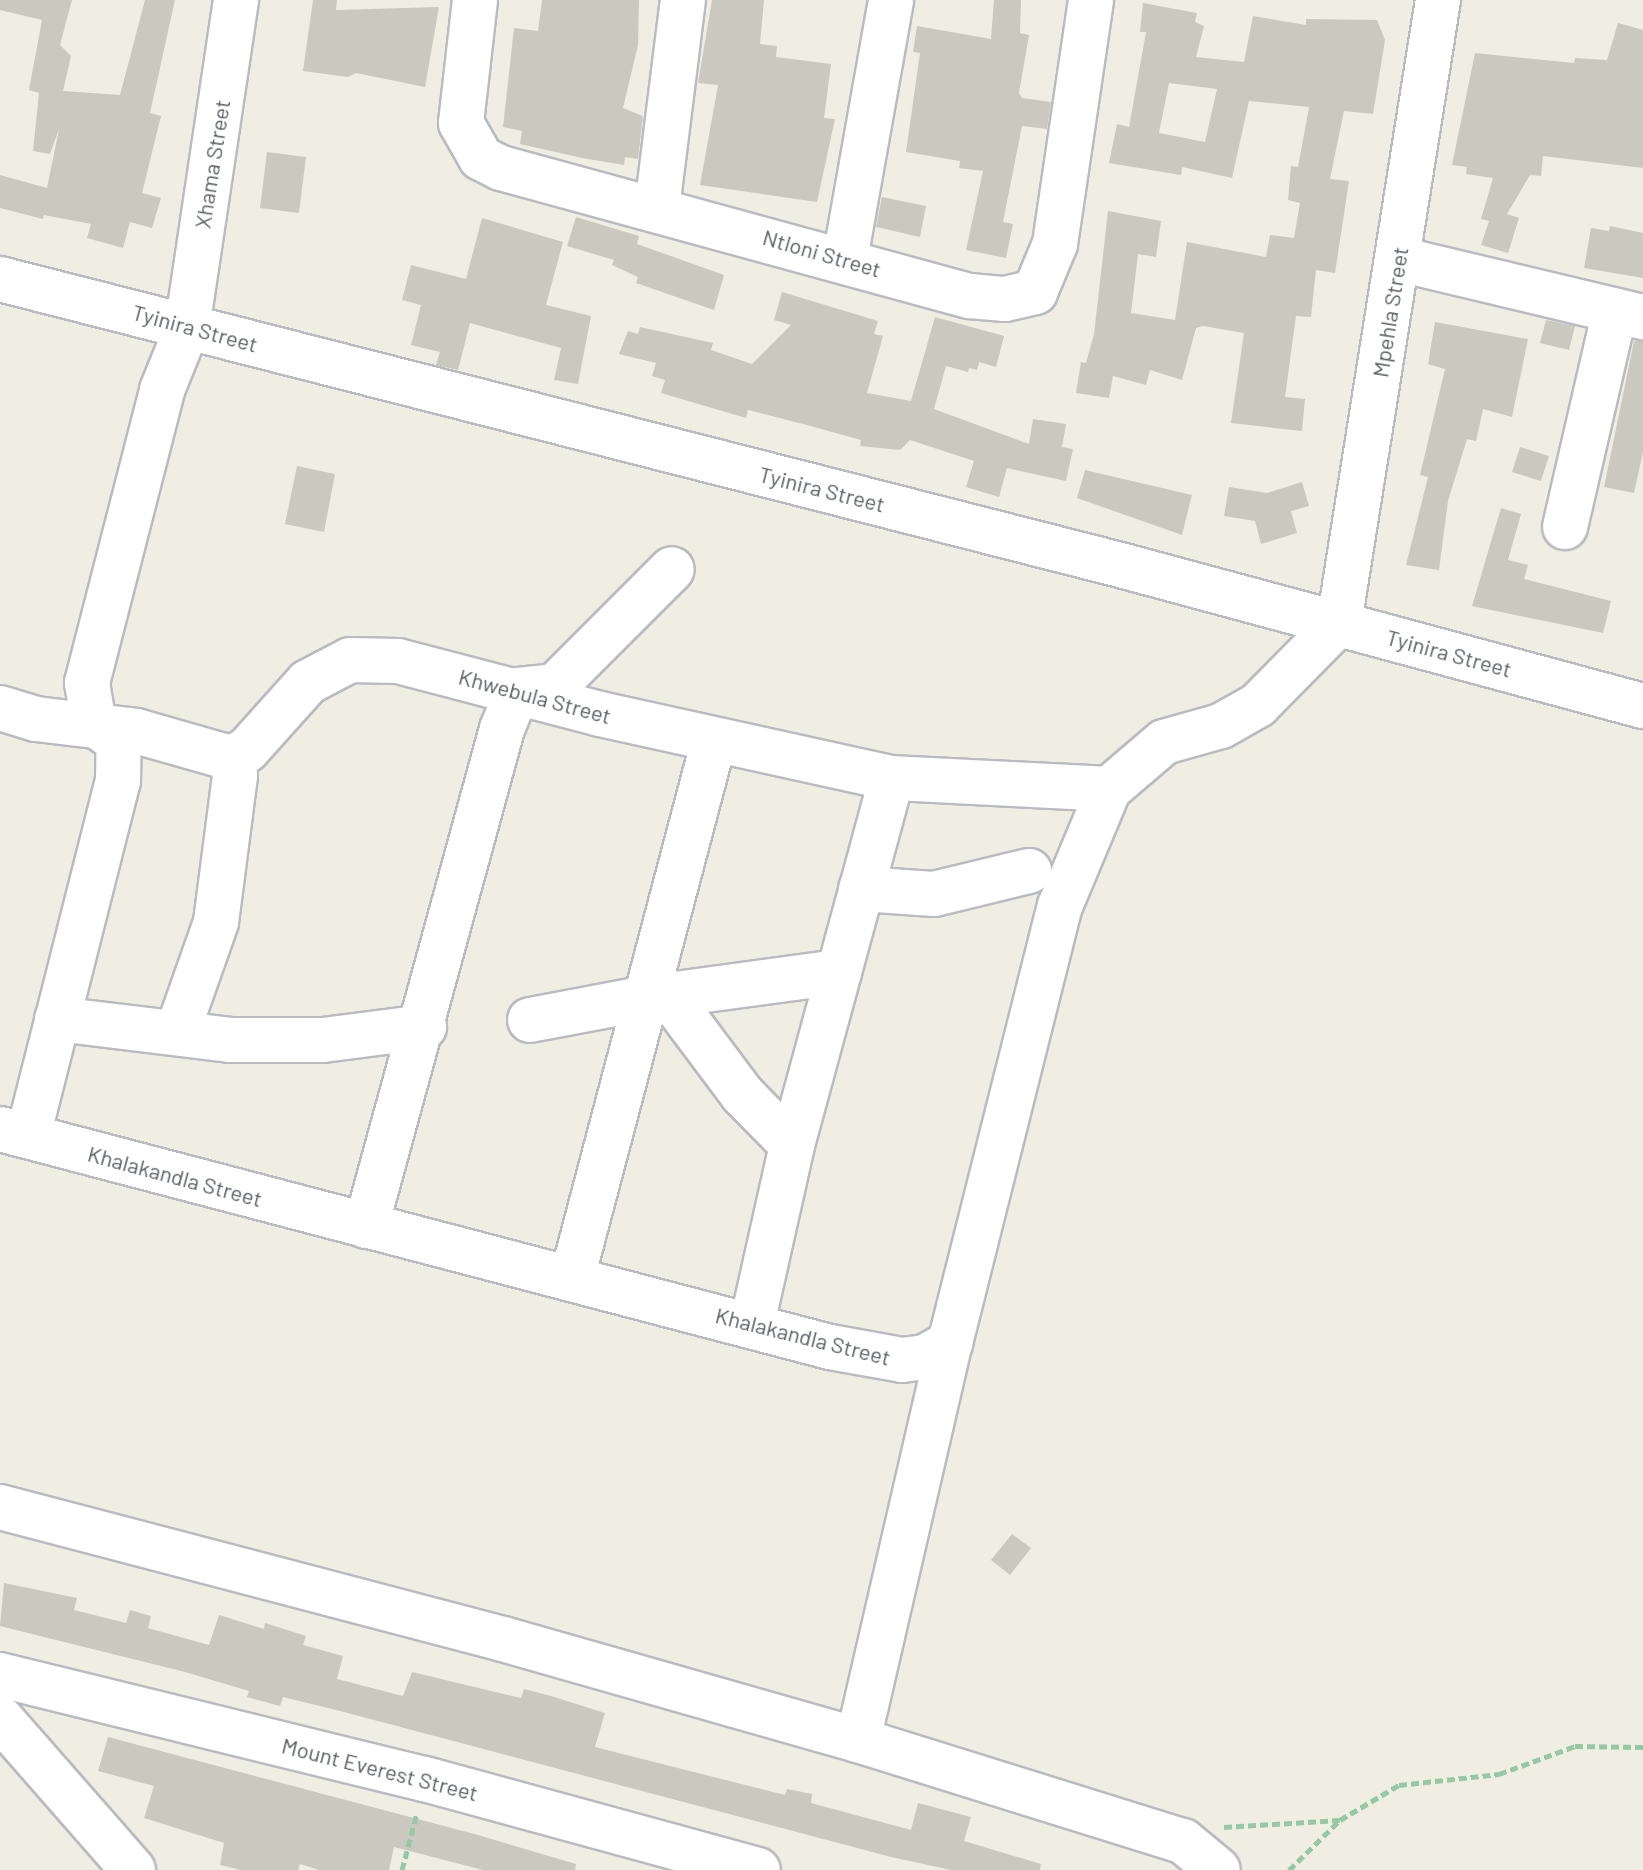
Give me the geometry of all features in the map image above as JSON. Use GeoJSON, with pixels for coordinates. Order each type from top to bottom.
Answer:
{"type":"FeatureCollection","features":[{"type":"Feature","properties":{"kind":"street","name":"Xhama Street"},"geometry":{"type":"LineString","coordinates":[[94,724],[87,683],[101,622],[162,390],[187,328],[236,0]]}},
{"type":"Feature","properties":{"kind":"street","name":"Ntloni Street"},"geometry":{"type":"LineString","coordinates":[[475,0],[461,123],[481,158],[501,168],[845,259],[970,296],[1005,299],[1035,292],[1055,244],[1091,0]]}},
{"type":"Feature","properties":{"kind":"street"},"geometry":{"type":"LineString","coordinates":[[657,208],[683,0]]}},
{"type":"Feature","properties":{"kind":"street"},"geometry":{"type":"LineString","coordinates":[[845,259],[891,0]]}},
{"type":"Feature","properties":{"kind":"street","name":"Mpehla Street"},"geometry":{"type":"LineString","coordinates":[[1339,623],[1438,0]]}},
{"type":"Feature","properties":{"kind":"street"},"geometry":{"type":"LineString","coordinates":[[1399,259],[1629,314],[1565,527]]}},
{"type":"Feature","properties":{"kind":"street","name":"Tyinira Street"},"geometry":{"type":"LineString","coordinates":[[0,279],[1339,623],[1643,706]]}},
{"type":"Feature","properties":{"kind":"street"},"geometry":{"type":"LineString","coordinates":[[366,1226],[424,1027],[502,729],[518,690],[555,686],[672,569]]}},
{"type":"Feature","properties":{"kind":"street"},"geometry":{"type":"LineString","coordinates":[[858,1740],[950,1343],[1060,906],[1109,789],[1164,742],[1221,726],[1258,705],[1339,623]]}},
{"type":"Feature","properties":{"kind":"street","name":"Khwebula Street"},"geometry":{"type":"LineString","coordinates":[[231,758],[247,750],[308,682],[350,660],[398,661],[714,740],[892,778],[1109,789]]}},
{"type":"Feature","properties":{"kind":"street"},"geometry":{"type":"LineString","coordinates":[[12,723],[94,724],[231,758],[235,775],[216,922],[177,1033]]}},
{"type":"Feature","properties":{"kind":"street"},"geometry":{"type":"LineString","coordinates":[[14,1133],[57,1019],[118,781],[119,742],[94,724]]}},
{"type":"Feature","properties":{"kind":"street"},"geometry":{"type":"LineString","coordinates":[[572,1278],[657,997],[714,740]]}},
{"type":"Feature","properties":{"kind":"street"},"geometry":{"type":"LineString","coordinates":[[752,1324],[792,1145],[892,778]]}},
{"type":"Feature","properties":{"kind":"street"},"geometry":{"type":"LineString","coordinates":[[861,889],[934,894],[1029,871]]}},
{"type":"Feature","properties":{"kind":"street"},"geometry":{"type":"LineString","coordinates":[[530,1020],[657,997],[839,972]]}},
{"type":"Feature","properties":{"kind":"street"},"geometry":{"type":"LineString","coordinates":[[657,997],[742,1094],[792,1145]]}},
{"type":"Feature","properties":{"kind":"street"},"geometry":{"type":"LineString","coordinates":[[57,1019],[230,1040],[323,1040],[424,1027]]}},
{"type":"Feature","properties":{"kind":"street","name":"Khalakandla Street"},"geometry":{"type":"LineString","coordinates":[[14,1133],[366,1226],[902,1360],[925,1357],[950,1343]]}},
{"type":"Feature","properties":{"kind":"street"},"geometry":{"type":"LineString","coordinates":[[0,1507],[503,1639],[858,1740],[1183,1841],[1218,1870]]}},
{"type":"Feature","properties":{"kind":"street","name":"Mount Everest Street"},"geometry":{"type":"LineString","coordinates":[[0,1675],[425,1779],[758,1870]]}},
{"type":"Feature","properties":{"kind":"street"},"geometry":{"type":"LineString","coordinates":[[0,1718],[133,1870]]}},
{"type":"Feature","properties":{"kind":"path"},"geometry":{"type":"LineString","coordinates":[[1289,1870],[1340,1820],[1399,1785],[1499,1774],[1575,1746],[1643,1747]]}},
{"type":"Feature","properties":{"kind":"path"},"geometry":{"type":"LineString","coordinates":[[402,1870],[425,1779]]}},
{"type":"Feature","properties":{"kind":"path"},"geometry":{"type":"LineString","coordinates":[[1183,1841],[1201,1829],[1340,1820]]}},
{"type":"Feature","properties":{"kind":"building"},"geometry":{"type":"Polygon","coordinates":[[[0,0],[72,0],[60,45],[71,56],[63,91],[120,95],[145,0],[175,0],[150,113],[161,116],[142,193],[161,198],[152,228],[130,222],[123,248],[87,238],[91,224],[44,215],[43,219],[0,208],[0,175],[47,188],[59,129],[50,154],[33,151],[39,93],[29,90],[42,20],[0,10],[0,0]]]}},
{"type":"Feature","properties":{"kind":"building"},"geometry":{"type":"Polygon","coordinates":[[[313,0],[337,0],[336,10],[439,7],[425,87],[356,73],[348,77],[303,71],[313,0]]]}},
{"type":"Feature","properties":{"kind":"building"},"geometry":{"type":"Polygon","coordinates":[[[542,0],[639,0],[638,45],[623,108],[643,116],[638,159],[625,157],[624,165],[520,144],[522,131],[503,127],[514,28],[538,31],[542,0]]]}},
{"type":"Feature","properties":{"kind":"building"},"geometry":{"type":"Polygon","coordinates":[[[712,0],[764,0],[760,44],[777,46],[776,57],[831,64],[824,118],[835,119],[817,202],[700,185],[718,85],[698,83],[712,0]]]}},
{"type":"Feature","properties":{"kind":"building"},"geometry":{"type":"Polygon","coordinates":[[[994,0],[1021,0],[1020,33],[1029,35],[1019,93],[1022,98],[1051,102],[1047,129],[1022,126],[1003,222],[1013,224],[1006,258],[966,250],[983,171],[959,168],[960,161],[906,152],[920,53],[913,52],[917,26],[991,39],[994,0]]]}},
{"type":"Feature","properties":{"kind":"building"},"geometry":{"type":"Polygon","coordinates":[[[1143,3],[1197,13],[1195,22],[1204,26],[1196,57],[1244,62],[1253,16],[1306,25],[1306,19],[1377,20],[1385,40],[1373,114],[1344,111],[1330,179],[1349,181],[1335,273],[1316,270],[1311,317],[1296,316],[1285,397],[1305,399],[1302,431],[1231,423],[1244,333],[1203,326],[1196,328],[1182,380],[1150,370],[1146,385],[1113,376],[1109,398],[1076,393],[1081,362],[1086,363],[1094,334],[1108,211],[1161,221],[1156,257],[1138,254],[1131,313],[1175,320],[1187,242],[1266,257],[1270,235],[1294,238],[1300,203],[1288,200],[1291,166],[1298,167],[1309,107],[1249,101],[1232,178],[1182,167],[1181,175],[1109,163],[1117,124],[1129,127],[1146,32],[1140,32],[1143,3]],[[1169,83],[1159,133],[1205,142],[1217,89],[1169,83]]]}},
{"type":"Feature","properties":{"kind":"building"},"geometry":{"type":"Polygon","coordinates":[[[1618,23],[1643,30],[1643,168],[1543,156],[1541,176],[1530,175],[1507,214],[1519,218],[1508,253],[1481,245],[1489,221],[1481,219],[1493,178],[1466,174],[1467,167],[1452,165],[1475,53],[1574,63],[1575,58],[1607,60],[1618,23]]]}},
{"type":"Feature","properties":{"kind":"building"},"geometry":{"type":"Polygon","coordinates":[[[267,152],[306,157],[299,213],[260,208],[267,152]]]}},
{"type":"Feature","properties":{"kind":"building"},"geometry":{"type":"Polygon","coordinates":[[[882,197],[926,206],[920,237],[876,227],[882,197]]]}},
{"type":"Feature","properties":{"kind":"building"},"geometry":{"type":"Polygon","coordinates":[[[576,217],[639,236],[637,244],[724,275],[714,310],[636,283],[638,277],[612,265],[614,260],[567,246],[576,217]]]}},
{"type":"Feature","properties":{"kind":"building"},"geometry":{"type":"Polygon","coordinates":[[[482,218],[563,242],[546,305],[591,316],[578,384],[554,380],[561,348],[470,323],[458,370],[436,365],[440,352],[411,345],[421,305],[402,300],[411,265],[466,279],[482,218]]]}},
{"type":"Feature","properties":{"kind":"building"},"geometry":{"type":"Polygon","coordinates":[[[1610,226],[1643,233],[1643,278],[1584,268],[1591,228],[1609,231],[1610,226]]]}},
{"type":"Feature","properties":{"kind":"building"},"geometry":{"type":"Polygon","coordinates":[[[782,292],[878,321],[874,334],[883,336],[867,393],[911,401],[935,317],[1004,336],[996,367],[979,362],[977,370],[969,368],[968,372],[946,366],[934,409],[1029,444],[1033,419],[1066,424],[1062,447],[1073,449],[1066,481],[1007,468],[999,497],[966,487],[974,461],[910,440],[900,450],[860,446],[861,440],[807,425],[748,410],[746,418],[661,393],[665,380],[652,376],[656,363],[619,354],[628,331],[638,334],[640,327],[713,343],[711,350],[752,364],[791,325],[774,320],[782,292]]]}},
{"type":"Feature","properties":{"kind":"building"},"geometry":{"type":"Polygon","coordinates":[[[1546,320],[1575,326],[1569,350],[1540,343],[1546,320]]]}},
{"type":"Feature","properties":{"kind":"building"},"geometry":{"type":"Polygon","coordinates":[[[1435,322],[1528,339],[1512,417],[1483,409],[1476,441],[1467,439],[1448,501],[1439,570],[1406,565],[1428,477],[1420,475],[1445,369],[1428,364],[1435,322]]]}},
{"type":"Feature","properties":{"kind":"building"},"geometry":{"type":"Polygon","coordinates":[[[1634,341],[1643,341],[1643,452],[1634,493],[1604,487],[1634,341]]]}},
{"type":"Feature","properties":{"kind":"building"},"geometry":{"type":"Polygon","coordinates":[[[1520,447],[1549,456],[1541,481],[1512,472],[1520,447]]]}},
{"type":"Feature","properties":{"kind":"building"},"geometry":{"type":"Polygon","coordinates":[[[297,466],[335,474],[324,532],[285,524],[297,466]]]}},
{"type":"Feature","properties":{"kind":"building"},"geometry":{"type":"Polygon","coordinates":[[[1085,470],[1192,495],[1182,535],[1077,498],[1085,470]]]}},
{"type":"Feature","properties":{"kind":"building"},"geometry":{"type":"Polygon","coordinates":[[[1302,482],[1309,506],[1291,511],[1297,533],[1261,544],[1255,521],[1224,516],[1229,487],[1267,493],[1302,482]]]}},
{"type":"Feature","properties":{"kind":"building"},"geometry":{"type":"Polygon","coordinates":[[[1501,508],[1521,514],[1508,560],[1528,565],[1524,579],[1611,601],[1603,633],[1472,606],[1501,508]]]}},
{"type":"Feature","properties":{"kind":"building"},"geometry":{"type":"Polygon","coordinates":[[[1012,1534],[1031,1548],[1010,1575],[991,1560],[1012,1534]]]}},
{"type":"Feature","properties":{"kind":"building"},"geometry":{"type":"Polygon","coordinates":[[[4,1583],[77,1598],[74,1610],[126,1623],[130,1610],[151,1616],[148,1628],[209,1645],[219,1615],[264,1629],[265,1623],[306,1636],[303,1645],[343,1656],[337,1679],[403,1696],[412,1672],[521,1698],[524,1689],[551,1696],[605,1713],[595,1747],[785,1795],[787,1789],[812,1794],[811,1803],[911,1830],[918,1803],[971,1817],[964,1841],[1041,1864],[1040,1870],[951,1870],[891,1857],[340,1711],[283,1697],[280,1706],[247,1697],[249,1691],[185,1672],[0,1626],[4,1583]]]}},
{"type":"Feature","properties":{"kind":"building"},"geometry":{"type":"Polygon","coordinates":[[[108,1737],[478,1835],[576,1864],[575,1870],[483,1870],[394,1847],[389,1870],[319,1870],[300,1864],[298,1870],[241,1870],[220,1865],[224,1843],[144,1818],[154,1786],[98,1771],[108,1737]]]}}]}
